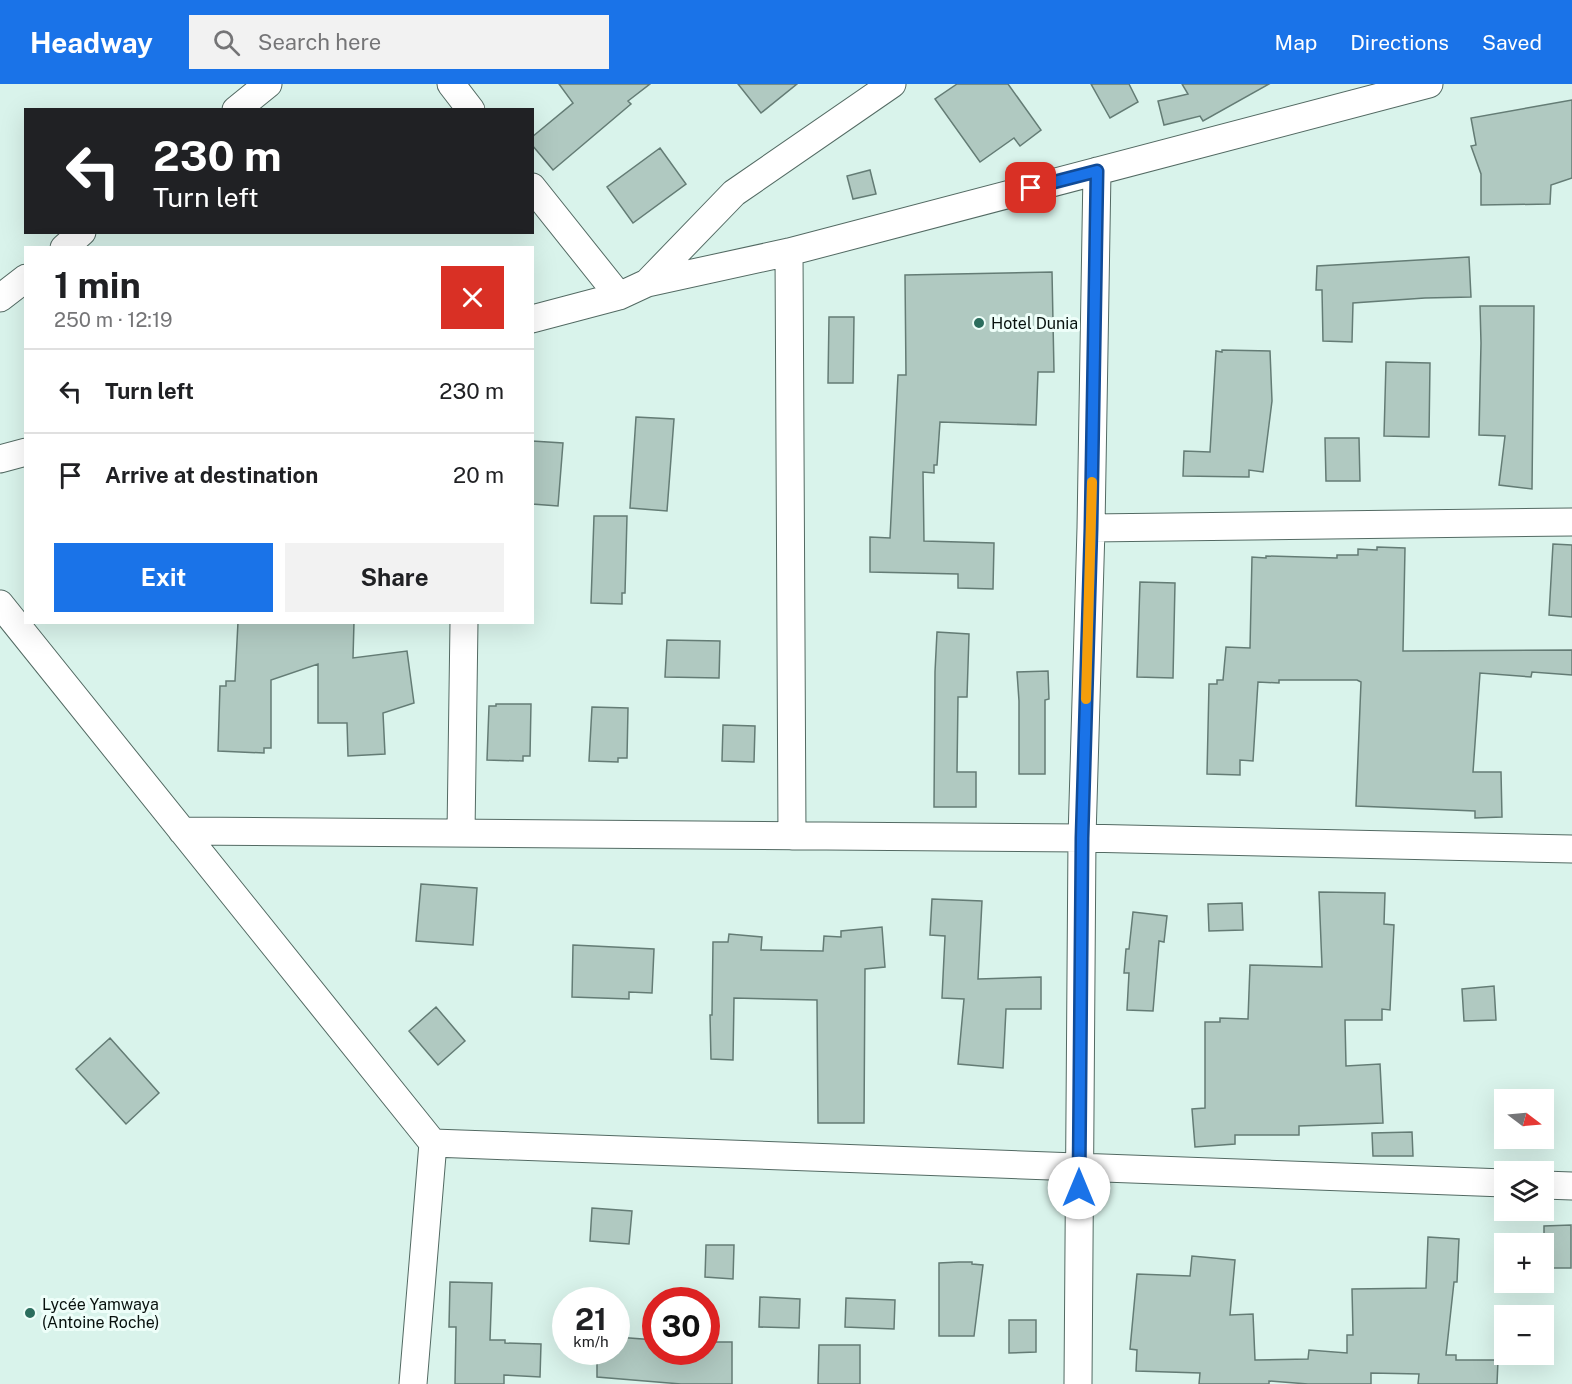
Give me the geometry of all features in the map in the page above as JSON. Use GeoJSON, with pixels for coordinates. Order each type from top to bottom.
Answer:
{"type":"FeatureCollection","features":[{"type":"Feature","properties":{"kind":"street"},"geometry":{"type":"LineString","coordinates":[[238,108],[268,84]]}},
{"type":"Feature","properties":{"kind":"street"},"geometry":{"type":"LineString","coordinates":[[451,84],[469,108]]}},
{"type":"Feature","properties":{"kind":"street"},"geometry":{"type":"LineString","coordinates":[[647,284],[734,193],[892,84]]}},
{"type":"Feature","properties":{"kind":"street"},"geometry":{"type":"LineString","coordinates":[[534,318],[619,296],[647,284],[789,252],[1429,84]]}},
{"type":"Feature","properties":{"kind":"street"},"geometry":{"type":"LineString","coordinates":[[1077,1384],[1082,838],[1091,528],[1097,171]]}},
{"type":"Feature","properties":{"kind":"street"},"geometry":{"type":"LineString","coordinates":[[534,190],[619,296]]}},
{"type":"Feature","properties":{"kind":"street"},"geometry":{"type":"LineString","coordinates":[[66,246],[80,234]]}},
{"type":"Feature","properties":{"kind":"street"},"geometry":{"type":"LineString","coordinates":[[789,252],[792,836]]}},
{"type":"Feature","properties":{"kind":"street"},"geometry":{"type":"LineString","coordinates":[[0,298],[24,280]]}},
{"type":"Feature","properties":{"kind":"street"},"geometry":{"type":"LineString","coordinates":[[0,459],[24,453]]}},
{"type":"Feature","properties":{"kind":"street"},"geometry":{"type":"LineString","coordinates":[[1091,528],[1572,522]]}},
{"type":"Feature","properties":{"kind":"street"},"geometry":{"type":"LineString","coordinates":[[0,604],[433,1143],[413,1384]]}},
{"type":"Feature","properties":{"kind":"street"},"geometry":{"type":"LineString","coordinates":[[461,832],[464,624]]}},
{"type":"Feature","properties":{"kind":"street"},"geometry":{"type":"LineString","coordinates":[[182,831],[1082,838],[1572,849]]}},
{"type":"Feature","properties":{"kind":"street"},"geometry":{"type":"LineString","coordinates":[[433,1143],[1494,1183]]}},
{"type":"Feature","properties":{"kind":"street"},"geometry":{"type":"LineString","coordinates":[[1554,1185],[1572,1186]]}},
{"type":"Feature","properties":{"kind":"building"},"geometry":{"type":"Polygon","coordinates":[[[559,84],[650,84],[628,101],[631,104],[553,170],[534,147],[534,135],[573,103],[559,84]]]}},
{"type":"Feature","properties":{"kind":"building"},"geometry":{"type":"Polygon","coordinates":[[[738,84],[797,84],[761,113],[738,84]]]}},
{"type":"Feature","properties":{"kind":"building"},"geometry":{"type":"Polygon","coordinates":[[[957,84],[1008,84],[1041,130],[1020,146],[1014,138],[980,162],[935,99],[957,84]]]}},
{"type":"Feature","properties":{"kind":"building"},"geometry":{"type":"Polygon","coordinates":[[[1091,84],[1129,84],[1138,102],[1110,118],[1091,84]]]}},
{"type":"Feature","properties":{"kind":"building"},"geometry":{"type":"Polygon","coordinates":[[[1182,84],[1269,84],[1203,121],[1200,116],[1164,125],[1158,101],[1188,94],[1182,84]]]}},
{"type":"Feature","properties":{"kind":"building"},"geometry":{"type":"Polygon","coordinates":[[[1572,100],[1572,178],[1551,185],[1550,204],[1481,205],[1481,174],[1471,146],[1476,145],[1471,118],[1572,100]]]}},
{"type":"Feature","properties":{"kind":"building"},"geometry":{"type":"Polygon","coordinates":[[[660,148],[686,184],[633,223],[607,187],[660,148]]]}},
{"type":"Feature","properties":{"kind":"building"},"geometry":{"type":"Polygon","coordinates":[[[870,170],[876,194],[853,199],[847,176],[870,170]]]}},
{"type":"Feature","properties":{"kind":"building"},"geometry":{"type":"Polygon","coordinates":[[[1469,257],[1471,297],[1353,303],[1352,342],[1323,341],[1322,290],[1316,290],[1317,266],[1469,257]]]}},
{"type":"Feature","properties":{"kind":"building"},"geometry":{"type":"Polygon","coordinates":[[[1052,272],[1054,372],[1038,372],[1036,425],[940,422],[937,465],[934,465],[934,473],[923,472],[924,541],[994,543],[993,589],[958,588],[958,574],[870,572],[870,537],[890,538],[898,375],[906,375],[905,275],[1052,272]]]}},
{"type":"Feature","properties":{"kind":"building"},"geometry":{"type":"Polygon","coordinates":[[[1480,306],[1534,306],[1532,489],[1499,485],[1505,436],[1479,435],[1480,306]]]}},
{"type":"Feature","properties":{"kind":"building"},"geometry":{"type":"Polygon","coordinates":[[[829,317],[854,317],[853,383],[828,383],[829,317]]]}},
{"type":"Feature","properties":{"kind":"building"},"geometry":{"type":"Polygon","coordinates":[[[1222,350],[1270,351],[1272,401],[1263,472],[1249,470],[1249,477],[1183,476],[1184,451],[1210,452],[1216,351],[1222,352],[1222,350]]]}},
{"type":"Feature","properties":{"kind":"building"},"geometry":{"type":"Polygon","coordinates":[[[1386,362],[1430,363],[1429,437],[1384,436],[1386,362]]]}},
{"type":"Feature","properties":{"kind":"building"},"geometry":{"type":"Polygon","coordinates":[[[636,417],[674,419],[667,511],[630,508],[636,417]]]}},
{"type":"Feature","properties":{"kind":"building"},"geometry":{"type":"Polygon","coordinates":[[[1325,438],[1359,438],[1360,481],[1326,481],[1325,438]]]}},
{"type":"Feature","properties":{"kind":"building"},"geometry":{"type":"Polygon","coordinates":[[[534,441],[563,443],[558,506],[534,504],[534,441]]]}},
{"type":"Feature","properties":{"kind":"building"},"geometry":{"type":"Polygon","coordinates":[[[594,516],[627,516],[625,593],[622,593],[622,604],[591,603],[594,516]]]}},
{"type":"Feature","properties":{"kind":"building"},"geometry":{"type":"Polygon","coordinates":[[[1553,544],[1572,545],[1572,617],[1549,615],[1553,544]]]}},
{"type":"Feature","properties":{"kind":"building"},"geometry":{"type":"Polygon","coordinates":[[[1377,547],[1405,548],[1403,651],[1572,650],[1572,675],[1532,672],[1531,677],[1480,673],[1473,772],[1501,772],[1502,817],[1475,818],[1475,811],[1356,806],[1361,682],[1357,680],[1258,682],[1253,761],[1240,760],[1240,775],[1207,774],[1209,684],[1217,684],[1217,680],[1223,680],[1226,647],[1250,648],[1252,557],[1337,558],[1337,555],[1358,555],[1358,549],[1377,550],[1377,547]]]}},
{"type":"Feature","properties":{"kind":"building"},"geometry":{"type":"Polygon","coordinates":[[[1140,582],[1175,583],[1173,678],[1137,677],[1140,582]]]}},
{"type":"Feature","properties":{"kind":"building"},"geometry":{"type":"Polygon","coordinates":[[[238,624],[354,624],[353,658],[407,651],[414,703],[383,713],[385,754],[348,756],[347,723],[318,723],[318,664],[271,680],[271,748],[264,748],[264,753],[218,751],[220,686],[226,686],[226,681],[235,681],[238,624]]]}},
{"type":"Feature","properties":{"kind":"building"},"geometry":{"type":"Polygon","coordinates":[[[937,632],[969,634],[967,697],[958,697],[957,772],[976,772],[976,807],[934,807],[937,632]]]}},
{"type":"Feature","properties":{"kind":"building"},"geometry":{"type":"Polygon","coordinates":[[[667,640],[720,641],[719,678],[665,677],[667,640]]]}},
{"type":"Feature","properties":{"kind":"building"},"geometry":{"type":"Polygon","coordinates":[[[1048,671],[1049,699],[1045,700],[1045,774],[1019,774],[1017,672],[1048,671]]]}},
{"type":"Feature","properties":{"kind":"building"},"geometry":{"type":"Polygon","coordinates":[[[496,704],[531,704],[530,756],[523,756],[523,761],[487,760],[489,706],[496,706],[496,704]]]}},
{"type":"Feature","properties":{"kind":"building"},"geometry":{"type":"Polygon","coordinates":[[[592,707],[628,708],[627,758],[618,758],[618,762],[589,761],[592,707]]]}},
{"type":"Feature","properties":{"kind":"building"},"geometry":{"type":"Polygon","coordinates":[[[723,725],[755,726],[754,762],[722,761],[723,725]]]}},
{"type":"Feature","properties":{"kind":"building"},"geometry":{"type":"Polygon","coordinates":[[[421,884],[477,888],[473,945],[416,941],[421,884]]]}},
{"type":"Feature","properties":{"kind":"building"},"geometry":{"type":"Polygon","coordinates":[[[1319,892],[1385,893],[1384,924],[1394,925],[1390,1010],[1382,1009],[1382,1020],[1345,1020],[1346,1066],[1380,1064],[1383,1123],[1299,1126],[1299,1135],[1235,1135],[1235,1144],[1195,1147],[1192,1109],[1205,1108],[1205,1022],[1220,1022],[1220,1018],[1248,1019],[1250,965],[1322,967],[1319,892]]]}},
{"type":"Feature","properties":{"kind":"building"},"geometry":{"type":"Polygon","coordinates":[[[932,899],[982,901],[978,979],[1041,977],[1041,1009],[1006,1009],[1003,1068],[958,1064],[964,999],[942,998],[945,936],[930,935],[932,899]]]}},
{"type":"Feature","properties":{"kind":"building"},"geometry":{"type":"Polygon","coordinates":[[[1242,903],[1243,930],[1209,931],[1208,904],[1242,903]]]}},
{"type":"Feature","properties":{"kind":"building"},"geometry":{"type":"Polygon","coordinates":[[[1133,912],[1167,916],[1164,942],[1159,941],[1153,1011],[1127,1010],[1129,973],[1124,973],[1133,912]]]}},
{"type":"Feature","properties":{"kind":"building"},"geometry":{"type":"Polygon","coordinates":[[[882,927],[885,967],[865,969],[864,1123],[818,1123],[817,1000],[734,998],[733,1060],[711,1059],[713,942],[728,942],[729,934],[762,937],[761,950],[823,951],[824,936],[841,937],[841,931],[882,927]]]}},
{"type":"Feature","properties":{"kind":"building"},"geometry":{"type":"Polygon","coordinates":[[[573,945],[654,949],[652,993],[629,992],[629,999],[572,997],[573,945]]]}},
{"type":"Feature","properties":{"kind":"building"},"geometry":{"type":"Polygon","coordinates":[[[1494,986],[1496,1020],[1464,1021],[1462,989],[1494,986]]]}},
{"type":"Feature","properties":{"kind":"building"},"geometry":{"type":"Polygon","coordinates":[[[436,1007],[465,1041],[438,1065],[409,1031],[436,1007]]]}},
{"type":"Feature","properties":{"kind":"building"},"geometry":{"type":"Polygon","coordinates":[[[110,1038],[159,1093],[126,1124],[76,1069],[110,1038]]]}},
{"type":"Feature","properties":{"kind":"building"},"geometry":{"type":"Polygon","coordinates":[[[1412,1132],[1413,1156],[1373,1156],[1372,1133],[1412,1132]]]}},
{"type":"Feature","properties":{"kind":"building"},"geometry":{"type":"Polygon","coordinates":[[[592,1208],[632,1211],[629,1244],[590,1241],[592,1208]]]}},
{"type":"Feature","properties":{"kind":"building"},"geometry":{"type":"Polygon","coordinates":[[[1571,1225],[1571,1268],[1554,1268],[1554,1233],[1544,1233],[1544,1226],[1571,1225]]]}},
{"type":"Feature","properties":{"kind":"building"},"geometry":{"type":"Polygon","coordinates":[[[1428,1237],[1459,1239],[1457,1282],[1454,1282],[1446,1355],[1456,1355],[1456,1360],[1494,1360],[1494,1365],[1498,1365],[1497,1384],[1418,1384],[1419,1374],[1371,1373],[1371,1384],[1308,1384],[1269,1381],[1269,1384],[1199,1384],[1200,1373],[1136,1371],[1137,1350],[1130,1349],[1137,1274],[1190,1276],[1192,1256],[1235,1260],[1230,1315],[1253,1314],[1255,1360],[1308,1359],[1309,1350],[1347,1353],[1347,1335],[1353,1335],[1352,1289],[1426,1288],[1428,1237]]]}},
{"type":"Feature","properties":{"kind":"building"},"geometry":{"type":"Polygon","coordinates":[[[706,1245],[734,1245],[733,1279],[705,1277],[706,1245]]]}},
{"type":"Feature","properties":{"kind":"building"},"geometry":{"type":"Polygon","coordinates":[[[972,1262],[972,1264],[983,1265],[974,1336],[939,1336],[939,1263],[972,1262]]]}},
{"type":"Feature","properties":{"kind":"building"},"geometry":{"type":"Polygon","coordinates":[[[450,1282],[492,1283],[490,1340],[505,1340],[505,1343],[541,1344],[540,1377],[504,1375],[504,1384],[455,1384],[456,1327],[449,1327],[450,1282]]]}},
{"type":"Feature","properties":{"kind":"building"},"geometry":{"type":"Polygon","coordinates":[[[760,1297],[800,1299],[799,1328],[759,1327],[760,1297]]]}},
{"type":"Feature","properties":{"kind":"building"},"geometry":{"type":"Polygon","coordinates":[[[846,1298],[895,1300],[894,1329],[845,1327],[846,1298]]]}},
{"type":"Feature","properties":{"kind":"building"},"geometry":{"type":"Polygon","coordinates":[[[1009,1320],[1036,1320],[1036,1352],[1009,1353],[1009,1320]]]}},
{"type":"Feature","properties":{"kind":"building"},"geometry":{"type":"Polygon","coordinates":[[[630,1338],[642,1339],[642,1365],[720,1365],[720,1342],[732,1342],[732,1384],[681,1384],[597,1377],[597,1365],[630,1365],[630,1338]]]}},
{"type":"Feature","properties":{"kind":"building"},"geometry":{"type":"Polygon","coordinates":[[[819,1345],[860,1345],[860,1384],[818,1384],[819,1345]]]}},
{"type":"Feature","properties":{"kind":"slow traffic"},"geometry":{"type":"LineString","coordinates":[[1086,699],[1092,482]]}},
{"type":"Feature","properties":{"kind":"place","name":"Hotel Dunia"},"geometry":{"type":"Point","coordinates":[979,323]}},
{"type":"Feature","properties":{"kind":"place","name":"Lycée Yamwaya (Antoine Roche)"},"geometry":{"type":"Point","coordinates":[30,1313]}},
{"type":"Feature","properties":{"kind":"route"},"geometry":{"type":"LineString","coordinates":[[1031,188],[1097,171],[1091,528],[1082,838],[1079,1188]]}}]}
